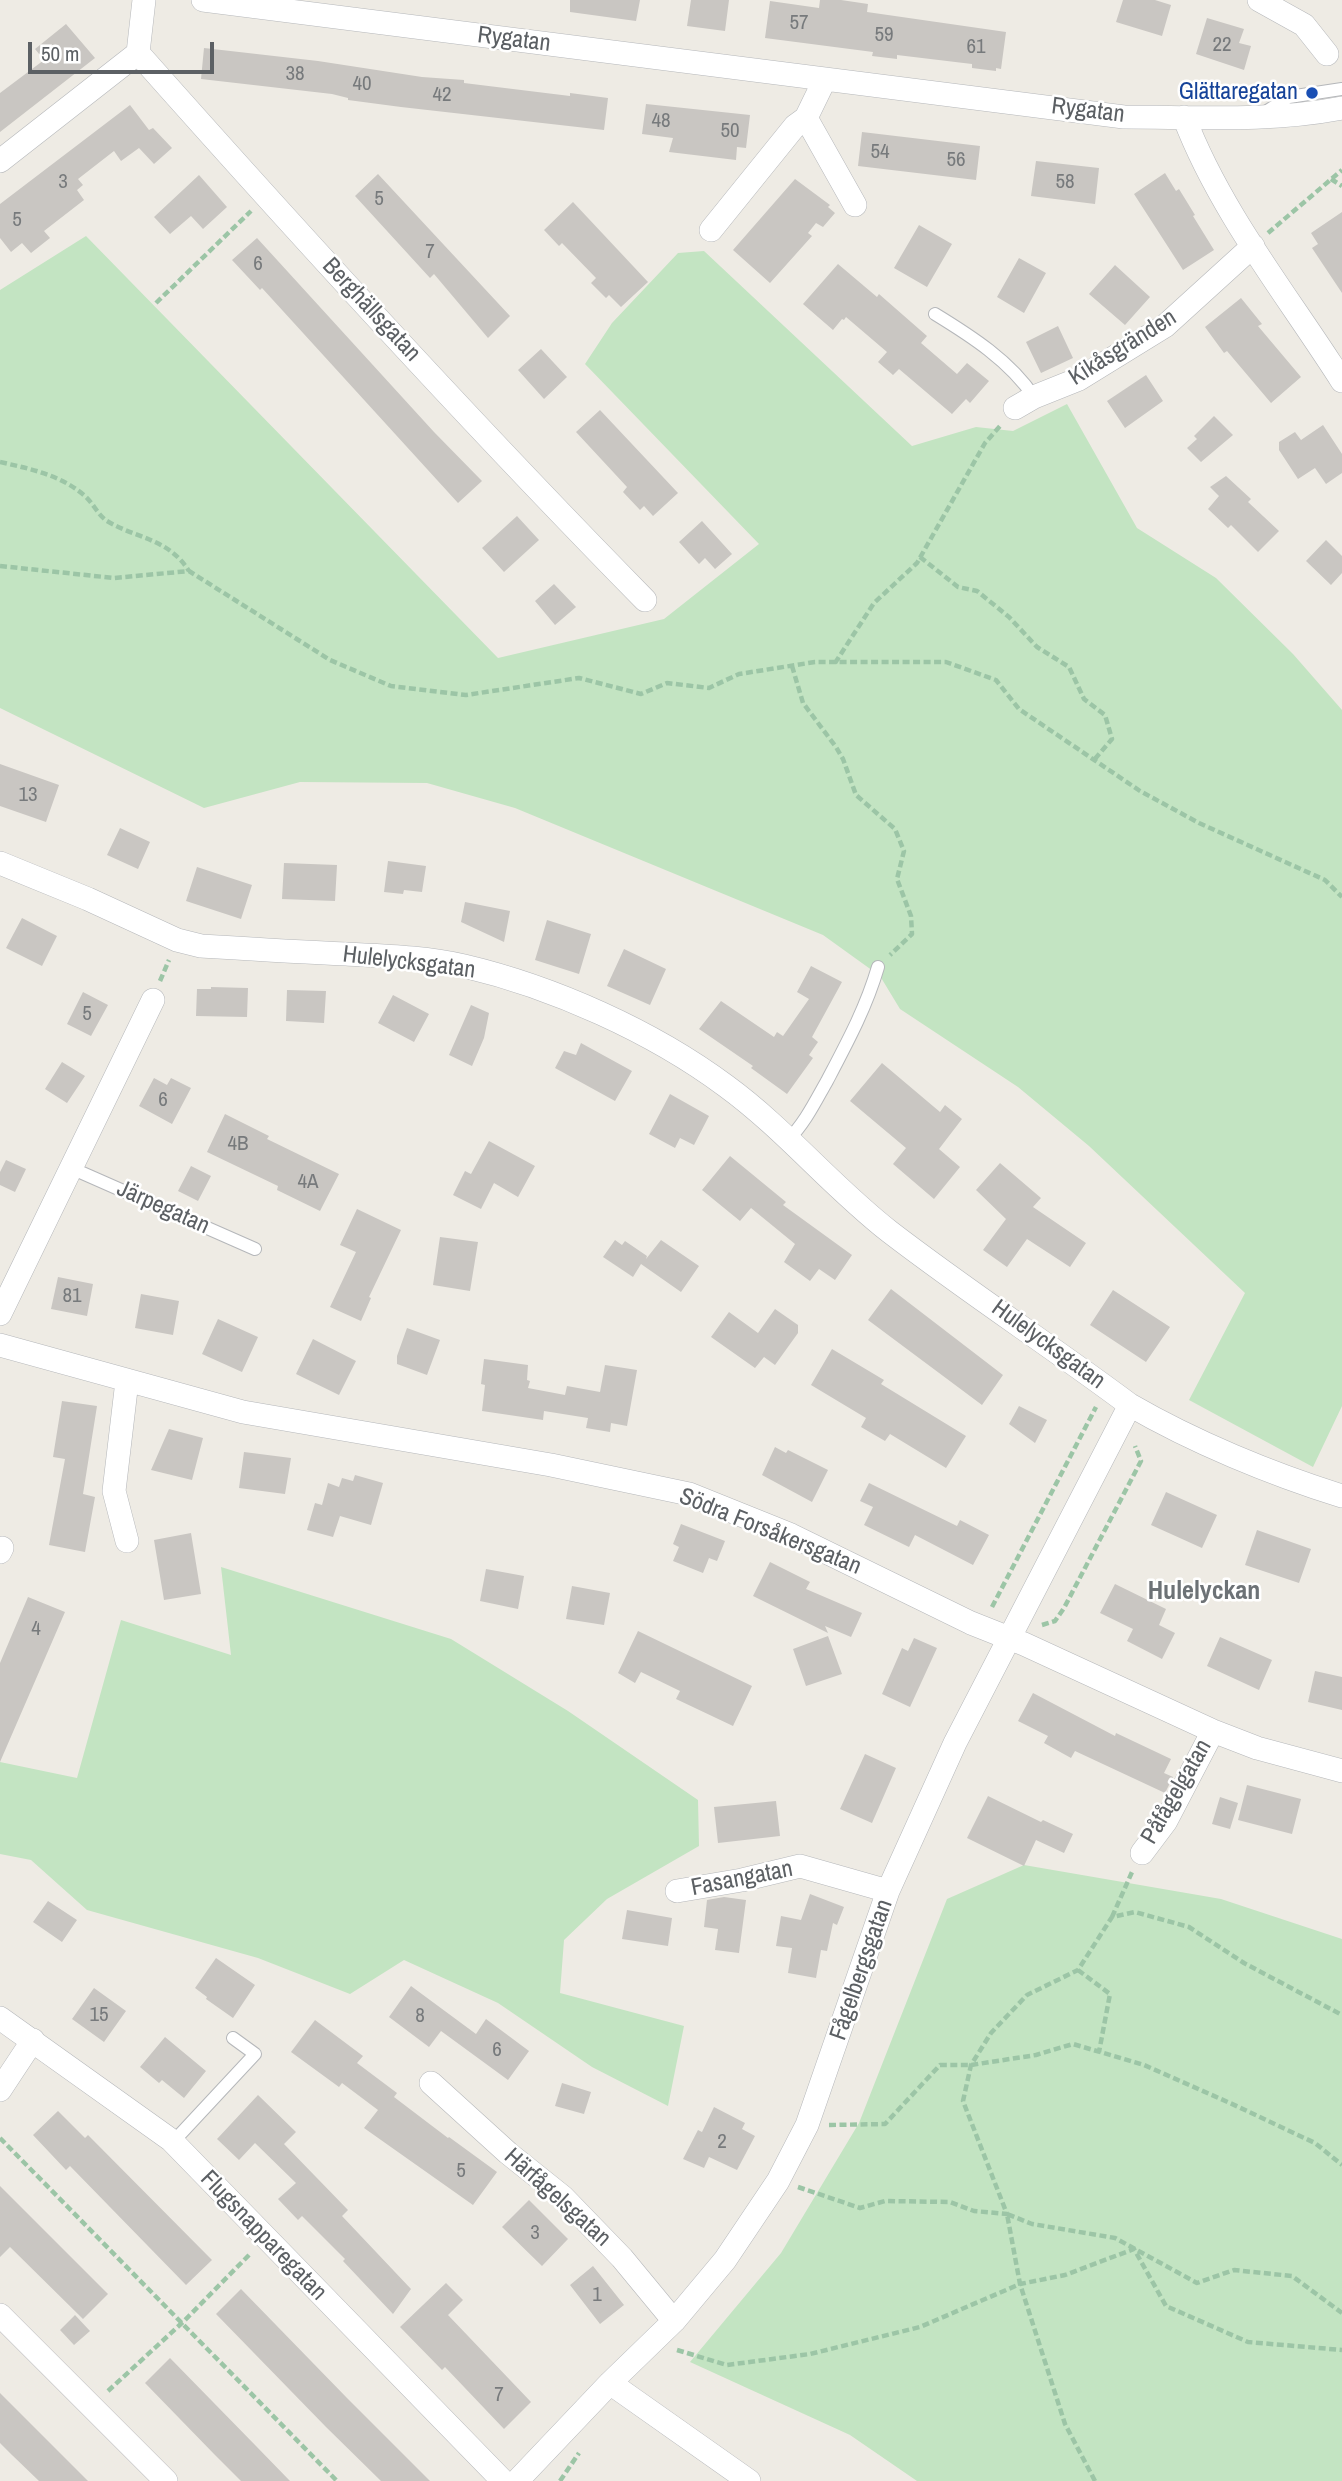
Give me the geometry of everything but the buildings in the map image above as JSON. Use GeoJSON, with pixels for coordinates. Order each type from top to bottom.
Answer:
{"type":"FeatureCollection","features":[{"type":"Feature","properties":{"kind":"street"},"geometry":{"type":"LineString","coordinates":[[0,161],[138,53],[144,0]]}},
{"type":"Feature","properties":{"kind":"street","name":"Rygatan"},"geometry":{"type":"LineString","coordinates":[[203,0],[1124,117],[1256,118],[1304,115],[1342,108]]}},
{"type":"Feature","properties":{"kind":"street"},"geometry":{"type":"LineString","coordinates":[[1259,0],[1304,25],[1327,54]]}},
{"type":"Feature","properties":{"kind":"street","name":"Berghällsgatan"},"geometry":{"type":"LineString","coordinates":[[138,53],[543,497],[645,600]]}},
{"type":"Feature","properties":{"kind":"street"},"geometry":{"type":"LineString","coordinates":[[711,230],[795,126],[806,118],[825,79]]}},
{"type":"Feature","properties":{"kind":"street"},"geometry":{"type":"LineString","coordinates":[[1184,117],[1203,162],[1253,246],[1342,381]]}},
{"type":"Feature","properties":{"kind":"street"},"geometry":{"type":"LineString","coordinates":[[806,118],[855,205]]}},
{"type":"Feature","properties":{"kind":"street","name":"Kikåsgränden"},"geometry":{"type":"LineString","coordinates":[[1025,402],[1079,379],[1165,326],[1253,246]]}},
{"type":"Feature","properties":{"kind":"street","name":"Hulelycksgatan"},"geometry":{"type":"LineString","coordinates":[[0,863],[177,940],[201,946],[387,956],[462,965],[538,987],[574,1002],[673,1050],[727,1087],[890,1232],[1130,1405],[1165,1424],[1294,1481],[1342,1496]]}},
{"type":"Feature","properties":{"kind":"street"},"geometry":{"type":"LineString","coordinates":[[0,1314],[153,1000]]}},
{"type":"Feature","properties":{"kind":"street","name":"Södra Forsåkersgatan"},"geometry":{"type":"LineString","coordinates":[[0,1345],[243,1412],[551,1465],[689,1494],[791,1535],[982,1627],[1213,1731],[1257,1748],[1342,1771]]}},
{"type":"Feature","properties":{"kind":"street"},"geometry":{"type":"LineString","coordinates":[[127,1381],[114,1491],[127,1541]]}},
{"type":"Feature","properties":{"kind":"street","name":"Fågelbergsgatan"},"geometry":{"type":"LineString","coordinates":[[517,2481],[610,2382],[674,2321],[725,2260],[778,2181],[807,2125],[888,1891],[955,1743],[1130,1405]]}},
{"type":"Feature","properties":{"kind":"street","name":"Påfågelgatan"},"geometry":{"type":"LineString","coordinates":[[1142,1853],[1166,1821],[1213,1731]]}},
{"type":"Feature","properties":{"kind":"street","name":"Fasangatan"},"geometry":{"type":"LineString","coordinates":[[677,1891],[742,1880],[800,1866],[888,1891]]}},
{"type":"Feature","properties":{"kind":"street","name":"Flugsnapparegatan"},"geometry":{"type":"LineString","coordinates":[[0,2018],[173,2142],[503,2481]]}},
{"type":"Feature","properties":{"kind":"street"},"geometry":{"type":"LineString","coordinates":[[0,2091],[33,2040]]}},
{"type":"Feature","properties":{"kind":"street","name":"Härfågelsgatan"},"geometry":{"type":"LineString","coordinates":[[431,2083],[499,2146],[563,2197],[622,2258],[674,2321]]}},
{"type":"Feature","properties":{"kind":"street"},"geometry":{"type":"LineString","coordinates":[[0,2315],[166,2481]]}},
{"type":"Feature","properties":{"kind":"street"},"geometry":{"type":"LineString","coordinates":[[610,2382],[749,2481]]}},
{"type":"Feature","properties":{"kind":"lane"},"geometry":{"type":"LineString","coordinates":[[1256,118],[1289,97],[1342,89]]}},
{"type":"Feature","properties":{"kind":"lane"},"geometry":{"type":"LineString","coordinates":[[935,314],[971,337],[1023,381],[1025,402]]}},
{"type":"Feature","properties":{"kind":"lane"},"geometry":{"type":"LineString","coordinates":[[788,1140],[801,1127],[848,1042],[868,1001],[878,967]]}},
{"type":"Feature","properties":{"kind":"lane","name":"Järpegatan"},"geometry":{"type":"LineString","coordinates":[[71,1168],[255,1249]]}},
{"type":"Feature","properties":{"kind":"lane"},"geometry":{"type":"LineString","coordinates":[[173,2142],[255,2054],[233,2038]]}},
{"type":"Feature","properties":{"kind":"path"},"geometry":{"type":"LineString","coordinates":[[1253,246],[1342,170]]}},
{"type":"Feature","properties":{"kind":"path"},"geometry":{"type":"LineString","coordinates":[[1331,179],[1342,186]]}},
{"type":"Feature","properties":{"kind":"path"},"geometry":{"type":"LineString","coordinates":[[156,303],[266,196]]}},
{"type":"Feature","properties":{"kind":"path"},"geometry":{"type":"LineString","coordinates":[[835,664],[874,603],[920,557],[985,443]]}},
{"type":"Feature","properties":{"kind":"path"},"geometry":{"type":"LineString","coordinates":[[0,462],[61,478],[87,497],[105,520],[150,539],[179,556],[189,571],[330,660],[391,686],[466,695],[579,678],[641,694],[667,684],[709,688],[739,674],[815,662],[946,662],[996,680],[1019,709],[1140,791],[1199,822],[1325,880],[1342,897]]}},
{"type":"Feature","properties":{"kind":"path"},"geometry":{"type":"LineString","coordinates":[[920,557],[958,587],[977,591],[1009,617],[1037,647],[1069,667],[1084,699],[1105,715],[1112,739],[1094,760]]}},
{"type":"Feature","properties":{"kind":"path"},"geometry":{"type":"LineString","coordinates":[[0,566],[114,578],[189,571]]}},
{"type":"Feature","properties":{"kind":"path"},"geometry":{"type":"LineString","coordinates":[[792,666],[803,703],[844,759],[856,795],[895,829],[904,851],[897,879],[911,916],[912,934],[878,967]]}},
{"type":"Feature","properties":{"kind":"path"},"geometry":{"type":"LineString","coordinates":[[153,1000],[177,940]]}},
{"type":"Feature","properties":{"kind":"path"},"geometry":{"type":"LineString","coordinates":[[982,1627],[1106,1387]]}},
{"type":"Feature","properties":{"kind":"path"},"geometry":{"type":"LineString","coordinates":[[1031,1629],[1055,1621],[1070,1596],[1141,1461],[1132,1437]]}},
{"type":"Feature","properties":{"kind":"path"},"geometry":{"type":"LineString","coordinates":[[1095,2481],[1065,2424],[1020,2284],[1007,2214],[963,2101],[971,2065],[991,2033],[1027,1995],[1078,1970],[1112,1917],[1142,1853]]}},
{"type":"Feature","properties":{"kind":"path"},"geometry":{"type":"LineString","coordinates":[[1112,1917],[1135,1912],[1189,1927],[1244,1963],[1342,2015]]}},
{"type":"Feature","properties":{"kind":"path"},"geometry":{"type":"LineString","coordinates":[[1078,1970],[1110,1994],[1099,2052]]}},
{"type":"Feature","properties":{"kind":"path"},"geometry":{"type":"LineString","coordinates":[[807,2125],[885,2124],[940,2065],[971,2065],[1036,2055],[1073,2044],[1144,2065],[1230,2103],[1315,2143],[1342,2165]]}},
{"type":"Feature","properties":{"kind":"path"},"geometry":{"type":"LineString","coordinates":[[0,2138],[337,2481]]}},
{"type":"Feature","properties":{"kind":"path"},"geometry":{"type":"LineString","coordinates":[[791,2184],[860,2207],[885,2201],[950,2202],[974,2211],[1007,2214],[1032,2224],[1115,2238],[1197,2283],[1234,2270],[1293,2276],[1342,2313]]}},
{"type":"Feature","properties":{"kind":"path"},"geometry":{"type":"LineString","coordinates":[[92,2406],[183,2322],[265,2238]]}},
{"type":"Feature","properties":{"kind":"path"},"geometry":{"type":"LineString","coordinates":[[653,2343],[727,2365],[810,2354],[920,2327],[1020,2284],[1065,2275],[1134,2249]]}},
{"type":"Feature","properties":{"kind":"path"},"geometry":{"type":"LineString","coordinates":[[1134,2249],[1166,2306],[1248,2342],[1342,2350]]}},
{"type":"Feature","properties":{"kind":"green space"},"geometry":{"type":"Polygon","coordinates":[[[86,236],[498,658],[664,619],[759,544],[585,364],[612,323],[678,253],[704,251],[912,446],[976,427],[1013,431],[1067,404],[1137,528],[1216,578],[1293,654],[1342,710],[1342,1406],[1313,1467],[1189,1400],[1245,1293],[1089,1146],[1018,1087],[900,1009],[880,976],[823,935],[515,808],[427,783],[300,782],[204,808],[0,708],[0,290],[86,236]]]}},
{"type":"Feature","properties":{"kind":"green space"},"geometry":{"type":"Polygon","coordinates":[[[221,1567],[451,1639],[568,1711],[698,1800],[699,1846],[607,1899],[564,1940],[560,1993],[684,2026],[668,2106],[592,2067],[498,2003],[404,1960],[350,1994],[258,1958],[87,1910],[31,1860],[0,1854],[0,1762],[77,1778],[121,1620],[231,1655],[221,1567]]]}},
{"type":"Feature","properties":{"kind":"green space"},"geometry":{"type":"Polygon","coordinates":[[[1024,1865],[1221,1899],[1342,1939],[1342,2481],[917,2481],[850,2435],[690,2362],[781,2253],[859,2123],[947,1899],[1024,1865]]]}},
{"type":"Feature","properties":{"kind":"place","name":"Glättaregatan"},"geometry":{"type":"Point","coordinates":[1312,93]}},
{"type":"Feature","properties":{"kind":"district","name":"Hulelyckan"},"geometry":{"type":"Point","coordinates":[1204,1592]}}]}
